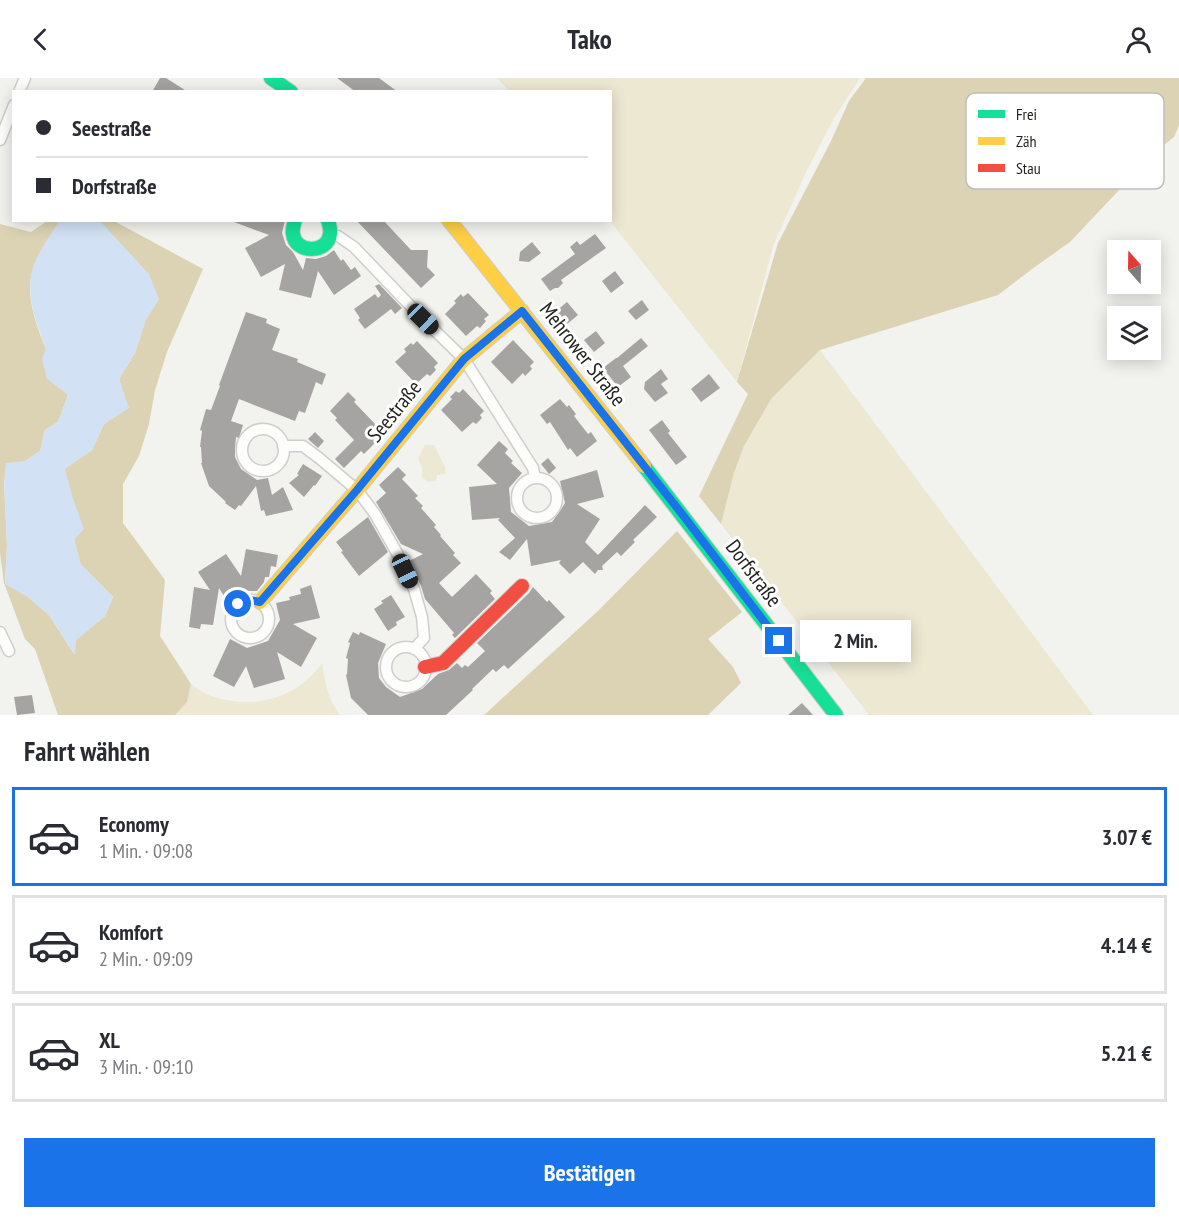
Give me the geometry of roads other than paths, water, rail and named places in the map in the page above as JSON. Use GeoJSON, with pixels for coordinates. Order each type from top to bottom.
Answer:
{"type":"FeatureCollection","features":[{"type":"Feature","properties":{"kind":"main road"},"geometry":{"type":"LineString","coordinates":[[271,78],[288,90]]}},
{"type":"Feature","properties":{"kind":"main road"},"geometry":{"type":"LineString","coordinates":[[294,222],[293,238],[297,244],[308,250],[320,249],[329,240],[329,227]]}},
{"type":"Feature","properties":{"kind":"main road","name":"Mehrower Straße"},"geometry":{"type":"LineString","coordinates":[[451,222],[682,514]]}},
{"type":"Feature","properties":{"kind":"main road","name":"Seestraße"},"geometry":{"type":"LineString","coordinates":[[260,602],[357,490],[464,359],[522,311]]}},
{"type":"Feature","properties":{"kind":"main road","name":"Dorfstraße"},"geometry":{"type":"LineString","coordinates":[[682,514],[836,715]]}},
{"type":"Feature","properties":{"kind":"main road"},"geometry":{"type":"LineString","coordinates":[[425,667],[442,663],[522,586]]}},
{"type":"Feature","properties":{"kind":"street"},"geometry":{"type":"LineString","coordinates":[[0,140],[12,110]]}},
{"type":"Feature","properties":{"kind":"street"},"geometry":{"type":"LineString","coordinates":[[329,227],[354,247],[464,359],[533,468],[535,478]]}},
{"type":"Feature","properties":{"kind":"street"},"geometry":{"type":"LineString","coordinates":[[283,446],[303,446],[357,490],[375,514],[414,589],[422,617],[424,638],[414,649]]}},
{"type":"Feature","properties":{"kind":"street"},"geometry":{"type":"LineString","coordinates":[[0,632],[9,651]]}},
{"type":"Feature","properties":{"kind":"street"},"geometry":{"type":"LineString","coordinates":[[408,647],[414,649],[423,657],[424,675],[420,681],[410,686],[398,685],[388,675],[387,662],[394,651],[408,647]]}},
{"type":"Feature","properties":{"kind":"water"},"geometry":{"type":"Polygon","coordinates":[[[58,222],[101,222],[149,274],[159,299],[146,319],[135,353],[119,379],[129,408],[104,424],[92,450],[65,469],[84,529],[74,540],[81,565],[113,597],[105,616],[76,640],[75,655],[49,615],[28,597],[5,584],[7,546],[4,481],[6,463],[25,461],[40,451],[45,430],[58,422],[68,395],[47,379],[42,359],[46,349],[34,313],[31,276],[43,247],[58,222]]]}}]}
